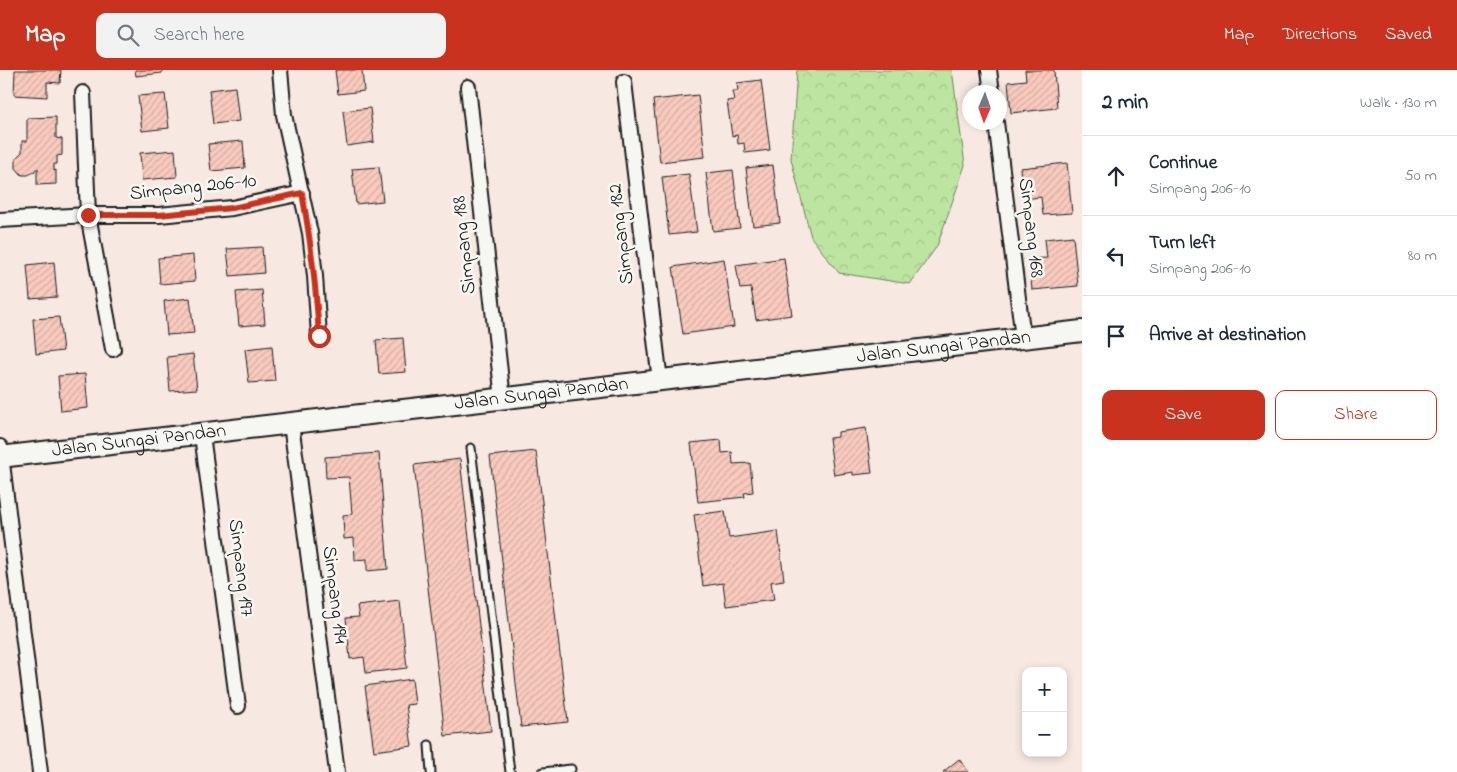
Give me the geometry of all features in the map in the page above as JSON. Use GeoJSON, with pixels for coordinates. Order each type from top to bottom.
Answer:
{"type":"FeatureCollection","features":[{"type":"Feature","properties":{"kind":"street"},"geometry":{"type":"LineString","coordinates":[[280,70],[284,116],[310,233],[319,336]]}},
{"type":"Feature","properties":{"kind":"street"},"geometry":{"type":"LineString","coordinates":[[989,70],[991,85]]}},
{"type":"Feature","properties":{"kind":"street","name":"Simpang 182"},"geometry":{"type":"LineString","coordinates":[[624,82],[660,381]]}},
{"type":"Feature","properties":{"kind":"street","name":"Simpang 188"},"geometry":{"type":"LineString","coordinates":[[468,87],[503,399]]}},
{"type":"Feature","properties":{"kind":"street"},"geometry":{"type":"LineString","coordinates":[[83,93],[88,215],[113,350]]}},
{"type":"Feature","properties":{"kind":"street","name":"Simpang 168"},"geometry":{"type":"LineString","coordinates":[[997,130],[1023,338]]}},
{"type":"Feature","properties":{"kind":"street","name":"Simpang 206-10"},"geometry":{"type":"LineString","coordinates":[[0,220],[88,215],[159,215],[232,208],[302,193]]}},
{"type":"Feature","properties":{"kind":"street","name":"Jalan Sungai Pandan"},"geometry":{"type":"LineString","coordinates":[[1,454],[202,435],[1082,331]]}},
{"type":"Feature","properties":{"kind":"street","name":"Simpang 194"},"geometry":{"type":"LineString","coordinates":[[291,424],[337,772]]}},
{"type":"Feature","properties":{"kind":"street","name":"Simpang 197"},"geometry":{"type":"LineString","coordinates":[[202,435],[238,706]]}},
{"type":"Feature","properties":{"kind":"street"},"geometry":{"type":"LineString","coordinates":[[1,454],[40,772]]}},
{"type":"Feature","properties":{"kind":"lane"},"geometry":{"type":"LineString","coordinates":[[471,448],[510,772]]}},
{"type":"Feature","properties":{"kind":"lane"},"geometry":{"type":"LineString","coordinates":[[429,745],[431,772]]}},
{"type":"Feature","properties":{"kind":"lane"},"geometry":{"type":"LineString","coordinates":[[543,772],[570,769]]}},
{"type":"Feature","properties":{"kind":"green space"},"geometry":{"type":"Polygon","coordinates":[[[797,70],[952,70],[965,165],[937,246],[910,284],[839,273],[811,237],[791,159],[797,70]]]}},
{"type":"Feature","properties":{"kind":"building"},"geometry":{"type":"Polygon","coordinates":[[[15,70],[61,70],[60,83],[47,82],[47,97],[14,95],[15,70]]]}},
{"type":"Feature","properties":{"kind":"building"},"geometry":{"type":"Polygon","coordinates":[[[135,70],[162,70],[162,73],[136,76],[135,70]]]}},
{"type":"Feature","properties":{"kind":"building"},"geometry":{"type":"Polygon","coordinates":[[[335,70],[362,70],[364,91],[338,94],[335,70]]]}},
{"type":"Feature","properties":{"kind":"building"},"geometry":{"type":"Polygon","coordinates":[[[1025,70],[1054,70],[1057,108],[1011,113],[1008,82],[1026,80],[1025,70]]]}},
{"type":"Feature","properties":{"kind":"building"},"geometry":{"type":"Polygon","coordinates":[[[761,80],[770,150],[745,153],[744,143],[738,144],[737,135],[732,136],[727,101],[734,100],[732,91],[738,91],[737,83],[761,80]]]}},
{"type":"Feature","properties":{"kind":"building"},"geometry":{"type":"Polygon","coordinates":[[[235,87],[239,121],[213,124],[209,90],[235,87]]]}},
{"type":"Feature","properties":{"kind":"building"},"geometry":{"type":"Polygon","coordinates":[[[165,94],[169,128],[142,131],[138,96],[165,94]]]}},
{"type":"Feature","properties":{"kind":"building"},"geometry":{"type":"Polygon","coordinates":[[[698,95],[705,157],[660,162],[653,100],[698,95]]]}},
{"type":"Feature","properties":{"kind":"building"},"geometry":{"type":"Polygon","coordinates":[[[370,108],[374,142],[347,146],[343,111],[370,108]]]}},
{"type":"Feature","properties":{"kind":"building"},"geometry":{"type":"Polygon","coordinates":[[[56,117],[56,138],[62,139],[62,155],[57,156],[57,164],[54,164],[56,184],[37,185],[37,171],[39,169],[28,175],[22,175],[16,168],[16,158],[22,152],[22,141],[27,141],[27,118],[56,117]]]}},
{"type":"Feature","properties":{"kind":"building"},"geometry":{"type":"Polygon","coordinates":[[[243,141],[245,168],[211,171],[208,144],[243,141]]]}},
{"type":"Feature","properties":{"kind":"building"},"geometry":{"type":"Polygon","coordinates":[[[175,150],[177,177],[142,180],[140,153],[175,150]]]}},
{"type":"Feature","properties":{"kind":"building"},"geometry":{"type":"Polygon","coordinates":[[[1067,163],[1072,213],[1043,215],[1041,197],[1023,199],[1020,168],[1067,163]]]}},
{"type":"Feature","properties":{"kind":"building"},"geometry":{"type":"Polygon","coordinates":[[[773,165],[780,223],[753,226],[746,168],[773,165]]]}},
{"type":"Feature","properties":{"kind":"building"},"geometry":{"type":"Polygon","coordinates":[[[379,167],[383,201],[356,204],[352,169],[379,167]]]}},
{"type":"Feature","properties":{"kind":"building"},"geometry":{"type":"Polygon","coordinates":[[[733,170],[740,228],[713,231],[706,173],[733,170]]]}},
{"type":"Feature","properties":{"kind":"building"},"geometry":{"type":"Polygon","coordinates":[[[689,174],[697,232],[669,235],[662,177],[689,174]]]}},
{"type":"Feature","properties":{"kind":"building"},"geometry":{"type":"Polygon","coordinates":[[[1073,236],[1078,286],[1032,290],[1029,259],[1047,258],[1045,239],[1073,236]]]}},
{"type":"Feature","properties":{"kind":"building"},"geometry":{"type":"Polygon","coordinates":[[[262,247],[264,273],[230,276],[227,249],[262,247]]]}},
{"type":"Feature","properties":{"kind":"building"},"geometry":{"type":"Polygon","coordinates":[[[193,255],[195,281],[160,284],[158,258],[193,255]]]}},
{"type":"Feature","properties":{"kind":"building"},"geometry":{"type":"Polygon","coordinates":[[[784,258],[792,315],[756,320],[751,288],[740,289],[736,265],[784,258]]]}},
{"type":"Feature","properties":{"kind":"building"},"geometry":{"type":"Polygon","coordinates":[[[724,259],[734,327],[683,334],[673,267],[724,259]]]}},
{"type":"Feature","properties":{"kind":"building"},"geometry":{"type":"Polygon","coordinates":[[[54,262],[57,297],[30,299],[27,265],[54,262]]]}},
{"type":"Feature","properties":{"kind":"building"},"geometry":{"type":"Polygon","coordinates":[[[262,290],[265,324],[239,326],[236,292],[262,290]]]}},
{"type":"Feature","properties":{"kind":"building"},"geometry":{"type":"Polygon","coordinates":[[[190,298],[194,333],[167,335],[164,301],[190,298]]]}},
{"type":"Feature","properties":{"kind":"building"},"geometry":{"type":"Polygon","coordinates":[[[59,317],[63,351],[36,354],[33,319],[59,317]]]}},
{"type":"Feature","properties":{"kind":"building"},"geometry":{"type":"Polygon","coordinates":[[[403,338],[406,372],[379,374],[376,340],[403,338]]]}},
{"type":"Feature","properties":{"kind":"building"},"geometry":{"type":"Polygon","coordinates":[[[272,346],[275,381],[249,383],[245,349],[272,346]]]}},
{"type":"Feature","properties":{"kind":"building"},"geometry":{"type":"Polygon","coordinates":[[[193,354],[197,389],[170,391],[167,357],[193,354]]]}},
{"type":"Feature","properties":{"kind":"building"},"geometry":{"type":"Polygon","coordinates":[[[85,374],[88,408],[61,411],[58,376],[85,374]]]}},
{"type":"Feature","properties":{"kind":"building"},"geometry":{"type":"Polygon","coordinates":[[[866,428],[872,473],[853,475],[853,472],[834,475],[829,438],[838,437],[838,432],[866,428]]]}},
{"type":"Feature","properties":{"kind":"building"},"geometry":{"type":"Polygon","coordinates":[[[721,440],[722,453],[732,452],[733,464],[750,463],[753,492],[744,493],[745,497],[698,502],[691,443],[721,440]]]}},
{"type":"Feature","properties":{"kind":"building"},"geometry":{"type":"Polygon","coordinates":[[[536,451],[568,722],[521,727],[490,456],[536,451]]]}},
{"type":"Feature","properties":{"kind":"building"},"geometry":{"type":"Polygon","coordinates":[[[379,453],[388,569],[367,571],[367,559],[355,560],[354,538],[344,539],[343,515],[352,514],[349,477],[326,478],[325,457],[379,453]]]}},
{"type":"Feature","properties":{"kind":"building"},"geometry":{"type":"Polygon","coordinates":[[[460,459],[491,731],[445,736],[414,465],[460,459]]]}},
{"type":"Feature","properties":{"kind":"building"},"geometry":{"type":"Polygon","coordinates":[[[725,511],[729,538],[778,531],[784,580],[771,582],[774,600],[726,606],[723,583],[703,586],[694,515],[725,511]]]}},
{"type":"Feature","properties":{"kind":"building"},"geometry":{"type":"Polygon","coordinates":[[[400,601],[407,668],[366,673],[364,657],[350,659],[346,618],[359,617],[357,606],[400,601]]]}},
{"type":"Feature","properties":{"kind":"building"},"geometry":{"type":"Polygon","coordinates":[[[412,679],[415,704],[406,705],[412,746],[374,751],[365,686],[412,679]]]}},
{"type":"Feature","properties":{"kind":"building"},"geometry":{"type":"Polygon","coordinates":[[[959,759],[969,772],[943,772],[959,759]]]}},
{"type":"Feature","properties":{"kind":"route"},"geometry":{"type":"LineString","coordinates":[[88,215],[159,215],[232,208],[302,193],[310,233],[319,336]]}}]}
